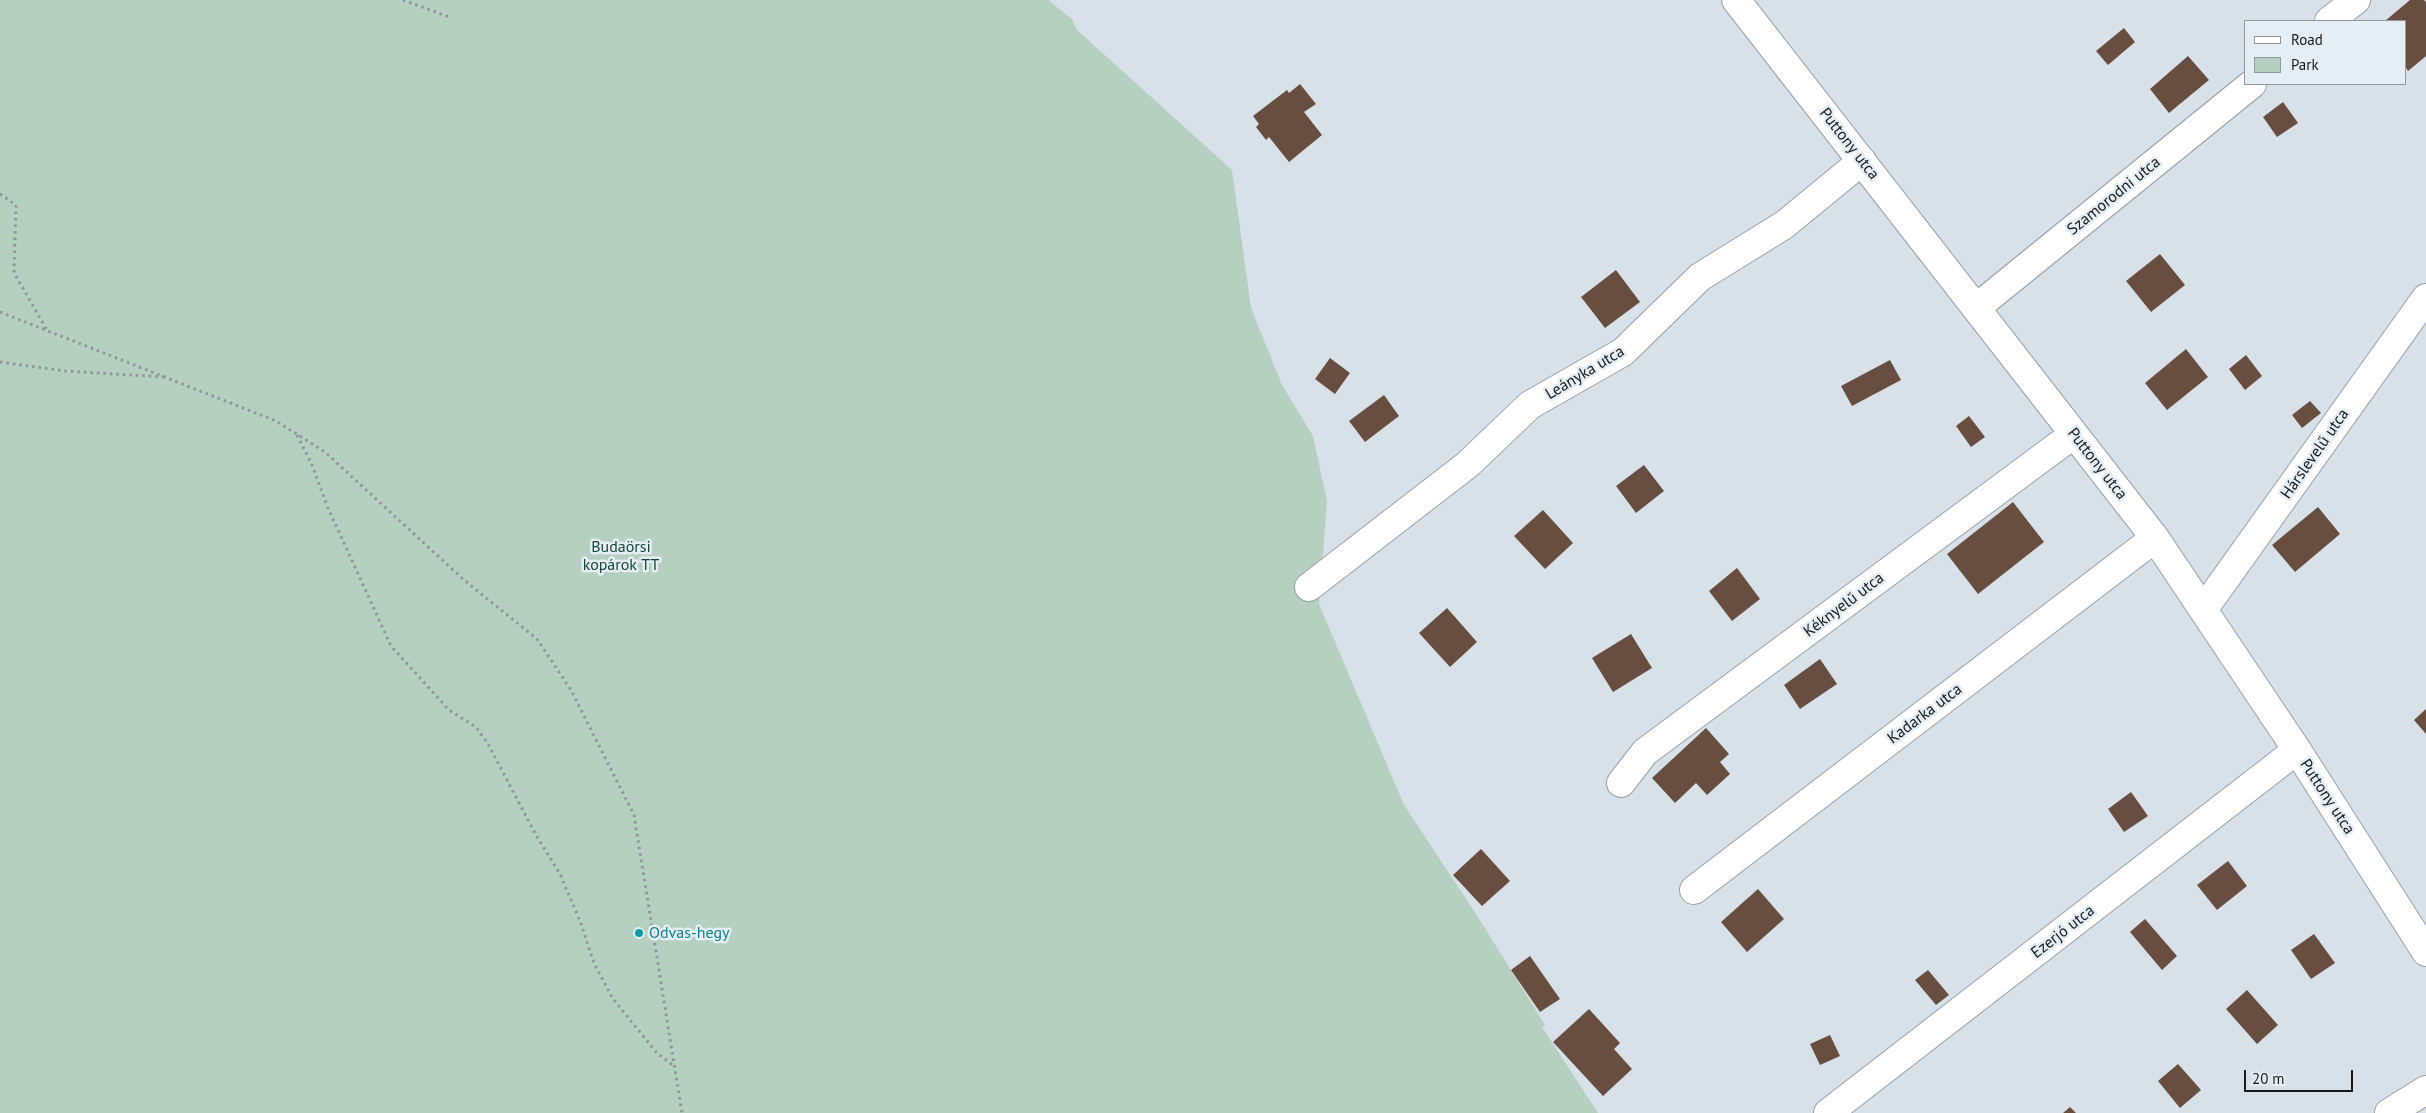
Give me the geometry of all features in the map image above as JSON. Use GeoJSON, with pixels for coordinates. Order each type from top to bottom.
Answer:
{"type":"FeatureCollection","features":[{"type":"Feature","properties":{"kind":"street","name":"Puttony utca"},"geometry":{"type":"LineString","coordinates":[[1736,0],[2155,538],[2297,750],[2426,952]]}},
{"type":"Feature","properties":{"kind":"street"},"geometry":{"type":"LineString","coordinates":[[2331,20],[2356,0]]}},
{"type":"Feature","properties":{"kind":"street","name":"Szamorodni utca"},"geometry":{"type":"LineString","coordinates":[[1976,308],[2251,85]]}},
{"type":"Feature","properties":{"kind":"street","name":"Leányka utca"},"geometry":{"type":"LineString","coordinates":[[1309,587],[1467,465],[1530,406],[1623,352],[1700,277],[1784,225],[1862,162]]}},
{"type":"Feature","properties":{"kind":"street","name":"Hárslevelű utca"},"geometry":{"type":"LineString","coordinates":[[2203,610],[2426,298]]}},
{"type":"Feature","properties":{"kind":"street","name":"Kéknyelű utca"},"geometry":{"type":"LineString","coordinates":[[1621,783],[1645,752],[2074,434]]}},
{"type":"Feature","properties":{"kind":"street","name":"Kadarka utca"},"geometry":{"type":"LineString","coordinates":[[1694,890],[2155,538]]}},
{"type":"Feature","properties":{"kind":"street","name":"Ezerjó utca"},"geometry":{"type":"LineString","coordinates":[[1828,1113],[2297,750]]}},
{"type":"Feature","properties":{"kind":"street"},"geometry":{"type":"LineString","coordinates":[[2390,1113],[2426,1090]]}},
{"type":"Feature","properties":{"kind":"path"},"geometry":{"type":"LineString","coordinates":[[403,0],[449,17]]}},
{"type":"Feature","properties":{"kind":"path"},"geometry":{"type":"LineString","coordinates":[[0,194],[16,205],[14,273],[48,331]]}},
{"type":"Feature","properties":{"kind":"path"},"geometry":{"type":"LineString","coordinates":[[0,312],[276,421],[325,452],[464,580],[537,639],[571,690],[634,815],[682,1113]]}},
{"type":"Feature","properties":{"kind":"path"},"geometry":{"type":"LineString","coordinates":[[0,362],[65,372],[166,378]]}},
{"type":"Feature","properties":{"kind":"path"},"geometry":{"type":"LineString","coordinates":[[297,434],[312,465],[328,508],[391,646],[449,710],[476,727],[488,742],[536,835],[560,874],[580,921],[594,963],[613,999],[657,1053],[674,1066]]}},
{"type":"Feature","properties":{"kind":"green space","name":"Budaörsi kopárok TT"},"geometry":{"type":"Polygon","coordinates":[[[0,0],[1048,0],[1072,19],[1077,30],[1232,170],[1251,308],[1282,385],[1313,436],[1327,501],[1319,604],[1404,805],[1478,917],[1545,1025],[1542,1027],[1598,1113],[0,1113],[0,0]]]}},
{"type":"Feature","properties":{"kind":"building"},"geometry":{"type":"Polygon","coordinates":[[[2410,0],[2424,0],[2426,2],[2426,56],[2408,71],[2406,68],[2406,20],[2386,20],[2410,0]]]}},
{"type":"Feature","properties":{"kind":"building"},"geometry":{"type":"Polygon","coordinates":[[[2124,28],[2135,42],[2108,65],[2096,51],[2124,28]]]}},
{"type":"Feature","properties":{"kind":"building"},"geometry":{"type":"Polygon","coordinates":[[[2188,56],[2209,80],[2169,113],[2150,89],[2188,56]]]}},
{"type":"Feature","properties":{"kind":"building"},"geometry":{"type":"Polygon","coordinates":[[[1300,84],[1316,104],[1304,112],[1322,135],[1289,162],[1269,137],[1266,140],[1256,127],[1259,124],[1253,116],[1287,90],[1289,93],[1300,84]]]}},
{"type":"Feature","properties":{"kind":"building"},"geometry":{"type":"Polygon","coordinates":[[[2283,102],[2298,123],[2277,137],[2263,117],[2283,102]]]}},
{"type":"Feature","properties":{"kind":"building"},"geometry":{"type":"Polygon","coordinates":[[[2160,254],[2185,285],[2151,312],[2126,281],[2160,254]]]}},
{"type":"Feature","properties":{"kind":"building"},"geometry":{"type":"Polygon","coordinates":[[[1616,270],[1640,302],[1605,328],[1581,297],[1616,270]]]}},
{"type":"Feature","properties":{"kind":"building"},"geometry":{"type":"Polygon","coordinates":[[[2186,349],[2208,377],[2167,410],[2145,383],[2186,349]]]}},
{"type":"Feature","properties":{"kind":"building"},"geometry":{"type":"Polygon","coordinates":[[[2246,355],[2262,376],[2245,390],[2229,369],[2246,355]]]}},
{"type":"Feature","properties":{"kind":"building"},"geometry":{"type":"Polygon","coordinates":[[[1330,358],[1350,373],[1335,394],[1315,379],[1330,358]]]}},
{"type":"Feature","properties":{"kind":"building"},"geometry":{"type":"Polygon","coordinates":[[[1890,360],[1901,380],[1852,406],[1841,386],[1890,360]]]}},
{"type":"Feature","properties":{"kind":"building"},"geometry":{"type":"Polygon","coordinates":[[[1384,395],[1399,416],[1365,442],[1349,421],[1384,395]]]}},
{"type":"Feature","properties":{"kind":"building"},"geometry":{"type":"Polygon","coordinates":[[[2310,401],[2321,413],[2302,428],[2292,415],[2310,401]]]}},
{"type":"Feature","properties":{"kind":"building"},"geometry":{"type":"Polygon","coordinates":[[[1969,416],[1985,437],[1971,447],[1956,426],[1969,416]]]}},
{"type":"Feature","properties":{"kind":"building"},"geometry":{"type":"Polygon","coordinates":[[[1644,465],[1664,491],[1636,513],[1616,486],[1644,465]]]}},
{"type":"Feature","properties":{"kind":"building"},"geometry":{"type":"Polygon","coordinates":[[[2013,502],[2044,542],[1978,594],[1947,554],[2013,502]]]}},
{"type":"Feature","properties":{"kind":"building"},"geometry":{"type":"Polygon","coordinates":[[[2318,507],[2340,534],[2295,572],[2272,545],[2318,507]]]}},
{"type":"Feature","properties":{"kind":"building"},"geometry":{"type":"Polygon","coordinates":[[[1543,510],[1573,543],[1545,569],[1514,536],[1543,510]]]}},
{"type":"Feature","properties":{"kind":"building"},"geometry":{"type":"Polygon","coordinates":[[[1737,568],[1760,599],[1732,621],[1709,591],[1737,568]]]}},
{"type":"Feature","properties":{"kind":"building"},"geometry":{"type":"Polygon","coordinates":[[[1447,608],[1477,642],[1450,667],[1419,633],[1447,608]]]}},
{"type":"Feature","properties":{"kind":"building"},"geometry":{"type":"Polygon","coordinates":[[[1631,634],[1652,668],[1613,692],[1592,658],[1631,634]]]}},
{"type":"Feature","properties":{"kind":"building"},"geometry":{"type":"Polygon","coordinates":[[[1820,659],[1837,684],[1800,709],[1784,685],[1820,659]]]}},
{"type":"Feature","properties":{"kind":"building"},"geometry":{"type":"Polygon","coordinates":[[[2426,709],[2426,734],[2414,720],[2426,709]]]}},
{"type":"Feature","properties":{"kind":"building"},"geometry":{"type":"Polygon","coordinates":[[[1706,728],[1729,754],[1720,762],[1730,774],[1707,795],[1696,783],[1675,803],[1652,778],[1706,728]]]}},
{"type":"Feature","properties":{"kind":"building"},"geometry":{"type":"Polygon","coordinates":[[[2131,792],[2148,816],[2124,832],[2108,809],[2131,792]]]}},
{"type":"Feature","properties":{"kind":"building"},"geometry":{"type":"Polygon","coordinates":[[[1481,849],[1510,881],[1482,906],[1453,875],[1481,849]]]}},
{"type":"Feature","properties":{"kind":"building"},"geometry":{"type":"Polygon","coordinates":[[[2228,861],[2247,886],[2217,910],[2197,885],[2228,861]]]}},
{"type":"Feature","properties":{"kind":"building"},"geometry":{"type":"Polygon","coordinates":[[[1758,889],[1784,919],[1747,952],[1721,922],[1758,889]]]}},
{"type":"Feature","properties":{"kind":"building"},"geometry":{"type":"Polygon","coordinates":[[[2145,919],[2177,956],[2162,970],[2130,932],[2145,919]]]}},
{"type":"Feature","properties":{"kind":"building"},"geometry":{"type":"Polygon","coordinates":[[[2314,934],[2335,963],[2311,979],[2291,950],[2314,934]]]}},
{"type":"Feature","properties":{"kind":"building"},"geometry":{"type":"Polygon","coordinates":[[[1530,956],[1560,999],[1540,1012],[1511,970],[1530,956]]]}},
{"type":"Feature","properties":{"kind":"building"},"geometry":{"type":"Polygon","coordinates":[[[1928,970],[1949,995],[1936,1005],[1915,980],[1928,970]]]}},
{"type":"Feature","properties":{"kind":"building"},"geometry":{"type":"Polygon","coordinates":[[[2247,990],[2278,1025],[2257,1044],[2226,1009],[2247,990]]]}},
{"type":"Feature","properties":{"kind":"building"},"geometry":{"type":"Polygon","coordinates":[[[1589,1009],[1620,1043],[1614,1049],[1632,1069],[1603,1096],[1553,1042],[1589,1009]]]}},
{"type":"Feature","properties":{"kind":"building"},"geometry":{"type":"Polygon","coordinates":[[[1830,1035],[1840,1056],[1820,1065],[1810,1044],[1830,1035]]]}},
{"type":"Feature","properties":{"kind":"building"},"geometry":{"type":"Polygon","coordinates":[[[2178,1064],[2201,1090],[2180,1108],[2158,1081],[2178,1064]]]}},
{"type":"Feature","properties":{"kind":"building"},"geometry":{"type":"Polygon","coordinates":[[[2070,1107],[2076,1113],[2063,1113],[2070,1107]]]}},
{"type":"Feature","properties":{"kind":"place","name":"Odvas-hegy"},"geometry":{"type":"Point","coordinates":[639,933]}}]}
